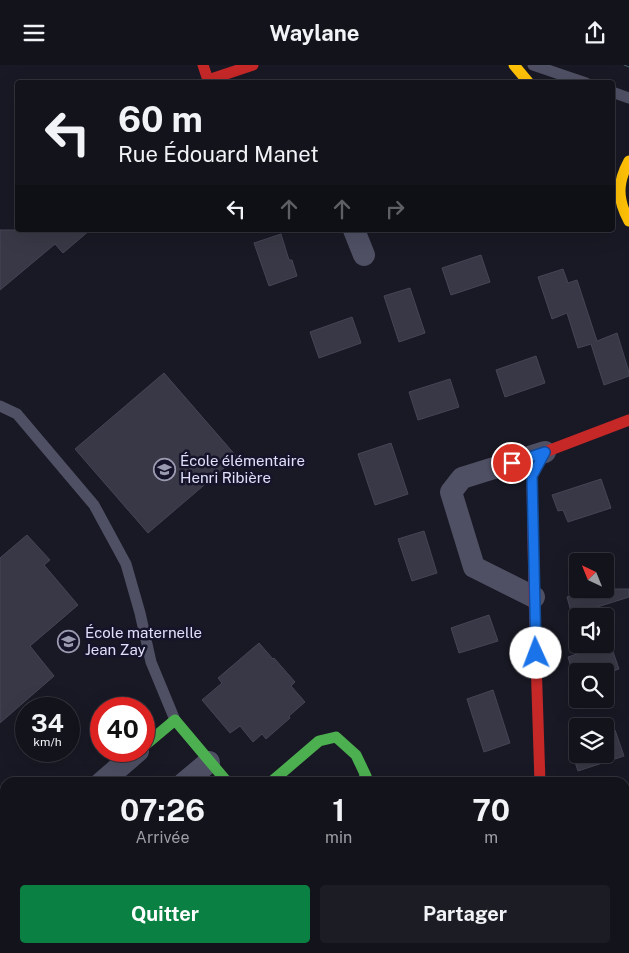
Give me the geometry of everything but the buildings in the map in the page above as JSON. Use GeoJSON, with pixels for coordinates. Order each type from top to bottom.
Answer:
{"type":"FeatureCollection","features":[{"type":"Feature","properties":{"kind":"street"},"geometry":{"type":"LineString","coordinates":[[203,65],[208,80],[253,65]]}},
{"type":"Feature","properties":{"kind":"street"},"geometry":{"type":"LineString","coordinates":[[514,65],[526,80]]}},
{"type":"Feature","properties":{"kind":"street"},"geometry":{"type":"LineString","coordinates":[[626,165],[619,184],[620,197],[625,215],[629,221]]}},
{"type":"Feature","properties":{"kind":"street"},"geometry":{"type":"LineString","coordinates":[[355,232],[364,255]]}},
{"type":"Feature","properties":{"kind":"street"},"geometry":{"type":"LineString","coordinates":[[534,597],[474,567],[451,492],[462,478],[545,452],[629,420]]}},
{"type":"Feature","properties":{"kind":"street"},"geometry":{"type":"LineString","coordinates":[[540,777],[532,476],[545,452]]}},
{"type":"Feature","properties":{"kind":"street"},"geometry":{"type":"LineString","coordinates":[[155,737],[175,720],[223,777]]}},
{"type":"Feature","properties":{"kind":"street"},"geometry":{"type":"LineString","coordinates":[[277,777],[319,741],[336,737],[356,755],[365,777]]}},
{"type":"Feature","properties":{"kind":"street"},"geometry":{"type":"LineString","coordinates":[[191,777],[209,761]]}},
{"type":"Feature","properties":{"kind":"street"},"geometry":{"type":"LineString","coordinates":[[108,777],[125,762]]}},
{"type":"Feature","properties":{"kind":"lane"},"geometry":{"type":"LineString","coordinates":[[533,65],[577,80]]}},
{"type":"Feature","properties":{"kind":"lane"},"geometry":{"type":"LineString","coordinates":[[615,93],[629,98]]}},
{"type":"Feature","properties":{"kind":"lane"},"geometry":{"type":"LineString","coordinates":[[0,406],[17,414],[94,505],[126,564],[140,613],[151,663],[175,720]]}},
{"type":"Feature","properties":{"kind":"tram line"},"geometry":{"type":"LineString","coordinates":[[624,65],[629,67]]}},
{"type":"Feature","properties":{"kind":"traffic: fast"},"geometry":{"type":"LineString","coordinates":[[155,737],[175,720],[223,777]]}},
{"type":"Feature","properties":{"kind":"traffic: fast"},"geometry":{"type":"LineString","coordinates":[[277,777],[319,741],[336,737],[356,755],[365,777]]}},
{"type":"Feature","properties":{"kind":"traffic: slow"},"geometry":{"type":"LineString","coordinates":[[514,65],[526,80]]}},
{"type":"Feature","properties":{"kind":"traffic: slow"},"geometry":{"type":"LineString","coordinates":[[629,161],[622,177],[620,191],[622,205],[629,221]]}},
{"type":"Feature","properties":{"kind":"traffic: jam"},"geometry":{"type":"LineString","coordinates":[[203,65],[208,80],[253,65]]}},
{"type":"Feature","properties":{"kind":"traffic: jam"},"geometry":{"type":"LineString","coordinates":[[540,777],[532,476],[545,452],[629,420]]}},
{"type":"Feature","properties":{"kind":"place","name":"École élémentaire Henri Ribière"},"geometry":{"type":"Point","coordinates":[164,470]}},
{"type":"Feature","properties":{"kind":"place","name":"École maternelle Jean Zay"},"geometry":{"type":"Point","coordinates":[69,642]}},
{"type":"Feature","properties":{"kind":"route"},"geometry":{"type":"LineString","coordinates":[[512,463],[545,452],[532,476],[536,653]]}}]}
